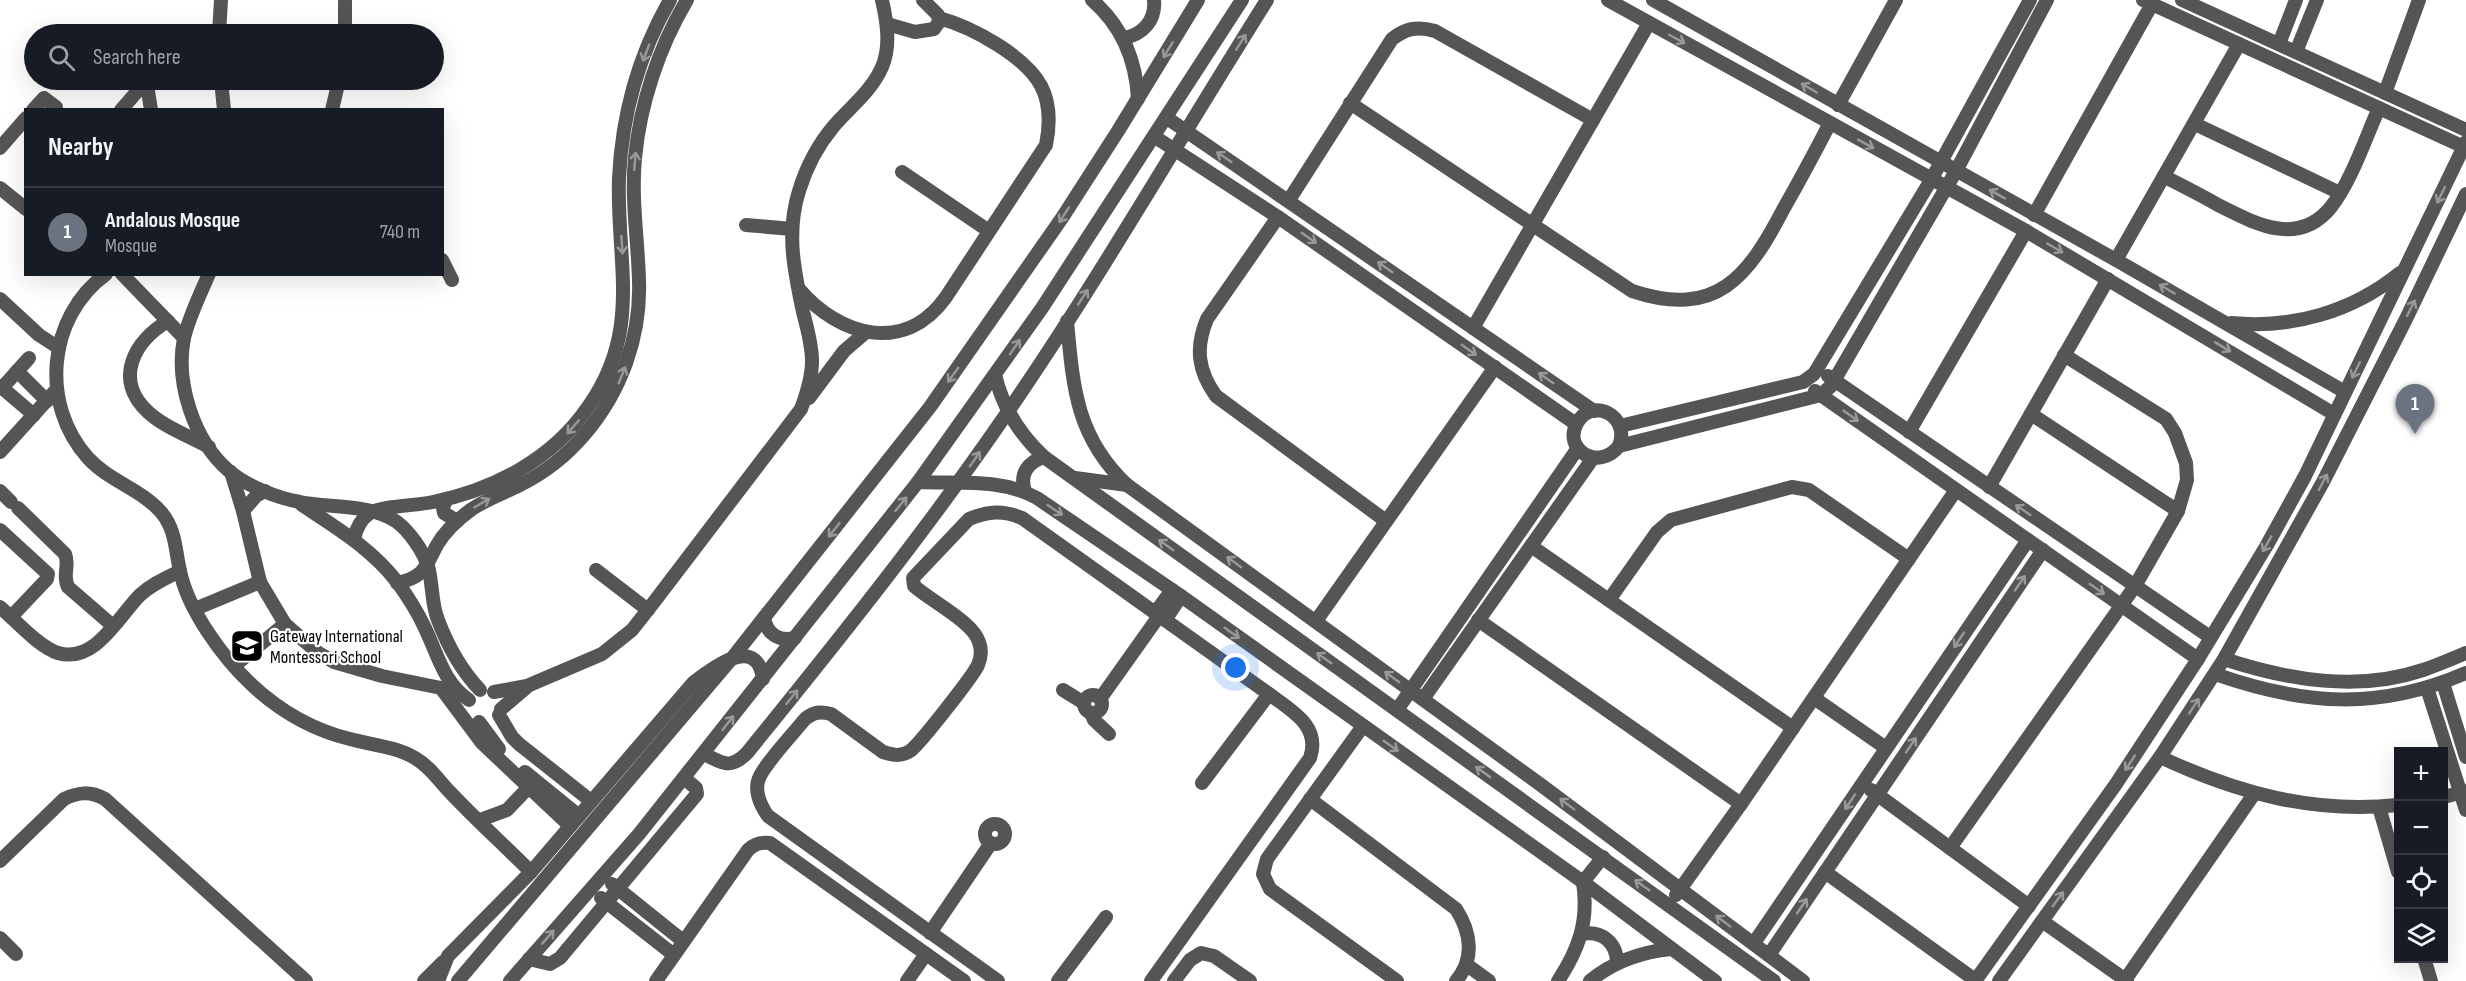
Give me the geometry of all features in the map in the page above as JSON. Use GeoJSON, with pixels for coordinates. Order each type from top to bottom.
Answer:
{"type":"FeatureCollection","features":[{"type":"Feature","properties":{"kind":"street"},"geometry":{"type":"LineString","coordinates":[[220,24],[221,0]]}},
{"type":"Feature","properties":{"kind":"street"},"geometry":{"type":"LineString","coordinates":[[345,0],[345,24]]}},
{"type":"Feature","properties":{"kind":"street"},"geometry":{"type":"LineString","coordinates":[[354,539],[360,522],[376,511],[446,500],[474,492],[509,476],[549,450],[571,430],[589,407],[604,382],[621,328],[624,282],[620,178],[623,138],[639,70],[657,23],[670,0]]}},
{"type":"Feature","properties":{"kind":"street"},"geometry":{"type":"LineString","coordinates":[[398,583],[414,578],[428,566],[437,545],[457,521],[488,499],[534,477],[563,457],[584,436],[602,412],[617,386],[628,359],[635,330],[639,292],[634,220],[635,156],[655,67],[687,0]]}},
{"type":"Feature","properties":{"kind":"street"},"geometry":{"type":"LineString","coordinates":[[801,409],[811,379],[812,356],[793,263],[792,229],[799,191],[815,153],[834,126],[871,88],[883,65],[887,24],[882,0]]}},
{"type":"Feature","properties":{"kind":"street"},"geometry":{"type":"LineString","coordinates":[[798,288],[811,303],[828,316],[865,333],[897,331],[913,326],[939,306],[1046,145],[1050,125],[1049,106],[1032,70],[1017,57],[978,33],[939,18],[923,0]]}},
{"type":"Feature","properties":{"kind":"street"},"geometry":{"type":"LineString","coordinates":[[1092,0],[1109,16],[1123,38],[1133,62],[1138,99]]}},
{"type":"Feature","properties":{"kind":"street"},"geometry":{"type":"LineString","coordinates":[[1123,38],[1136,35],[1146,27],[1153,16],[1154,0]]}},
{"type":"Feature","properties":{"kind":"street"},"geometry":{"type":"LineString","coordinates":[[458,981],[733,657],[879,473],[972,349],[1062,218],[1198,0]]}},
{"type":"Feature","properties":{"kind":"street"},"geometry":{"type":"LineString","coordinates":[[510,981],[704,754],[918,482],[995,375],[1155,137],[1242,0]]}},
{"type":"Feature","properties":{"kind":"street"},"geometry":{"type":"LineString","coordinates":[[704,754],[723,763],[732,764],[747,753],[823,659],[957,484],[1008,412],[1123,235],[1267,0]]}},
{"type":"Feature","properties":{"kind":"street"},"geometry":{"type":"LineString","coordinates":[[1608,0],[1946,189],[2026,231],[2334,414]]}},
{"type":"Feature","properties":{"kind":"street"},"geometry":{"type":"LineString","coordinates":[[1838,105],[1896,0]]}},
{"type":"Feature","properties":{"kind":"street"},"geometry":{"type":"LineString","coordinates":[[1620,426],[1803,382],[1819,369],[1931,180],[2030,0]]}},
{"type":"Feature","properties":{"kind":"street"},"geometry":{"type":"LineString","coordinates":[[1619,446],[1821,395],[1835,380],[1946,189],[2047,0]]}},
{"type":"Feature","properties":{"kind":"street"},"geometry":{"type":"LineString","coordinates":[[2279,44],[2296,0]]}},
{"type":"Feature","properties":{"kind":"street"},"geometry":{"type":"LineString","coordinates":[[2296,52],[2317,0]]}},
{"type":"Feature","properties":{"kind":"street"},"geometry":{"type":"LineString","coordinates":[[2385,93],[2419,0]]}},
{"type":"Feature","properties":{"kind":"street"},"geometry":{"type":"LineString","coordinates":[[1658,1],[2345,392]]}},
{"type":"Feature","properties":{"kind":"street"},"geometry":{"type":"LineString","coordinates":[[1825,872],[1975,981],[2146,739],[2198,658],[2286,511],[2465,145],[2148,2],[2034,215]]}},
{"type":"Feature","properties":{"kind":"street"},"geometry":{"type":"LineString","coordinates":[[2191,2],[2466,130]]}},
{"type":"Feature","properties":{"kind":"street"},"geometry":{"type":"LineString","coordinates":[[887,24],[915,32],[926,32],[937,26],[939,18]]}},
{"type":"Feature","properties":{"kind":"street"},"geometry":{"type":"LineString","coordinates":[[1473,328],[1649,23]]}},
{"type":"Feature","properties":{"kind":"street"},"geometry":{"type":"LineString","coordinates":[[1289,200],[1392,39],[1412,28],[1435,31],[1593,120]]}},
{"type":"Feature","properties":{"kind":"street"},"geometry":{"type":"LineString","coordinates":[[2116,260],[2239,44]]}},
{"type":"Feature","properties":{"kind":"street"},"geometry":{"type":"LineString","coordinates":[[123,108],[138,90]]}},
{"type":"Feature","properties":{"kind":"street"},"geometry":{"type":"LineString","coordinates":[[146,90],[151,108]]}},
{"type":"Feature","properties":{"kind":"street"},"geometry":{"type":"LineString","coordinates":[[222,90],[224,108]]}},
{"type":"Feature","properties":{"kind":"street"},"geometry":{"type":"LineString","coordinates":[[332,108],[337,90]]}},
{"type":"Feature","properties":{"kind":"street"},"geometry":{"type":"LineString","coordinates":[[35,108],[44,98],[56,107]]}},
{"type":"Feature","properties":{"kind":"street"},"geometry":{"type":"LineString","coordinates":[[1350,104],[1632,291],[1664,299],[1680,300],[1705,296],[1747,270],[1762,250],[1830,123]]}},
{"type":"Feature","properties":{"kind":"street"},"geometry":{"type":"LineString","coordinates":[[2165,177],[2258,225],[2277,230],[2296,228],[2314,221],[2329,209],[2340,193],[2379,108]]}},
{"type":"Feature","properties":{"kind":"street"},"geometry":{"type":"LineString","coordinates":[[1167,118],[1594,411]]}},
{"type":"Feature","properties":{"kind":"street"},"geometry":{"type":"LineString","coordinates":[[0,148],[24,120]]}},
{"type":"Feature","properties":{"kind":"street"},"geometry":{"type":"LineString","coordinates":[[2195,124],[2340,193]]}},
{"type":"Feature","properties":{"kind":"street"},"geometry":{"type":"LineString","coordinates":[[1155,137],[1278,216],[1576,424]]}},
{"type":"Feature","properties":{"kind":"street"},"geometry":{"type":"LineString","coordinates":[[902,172],[989,231]]}},
{"type":"Feature","properties":{"kind":"street"},"geometry":{"type":"LineString","coordinates":[[0,188],[24,207]]}},
{"type":"Feature","properties":{"kind":"street"},"geometry":{"type":"LineString","coordinates":[[1999,981],[2163,752],[2224,659],[2328,472],[2406,319],[2466,194]]}},
{"type":"Feature","properties":{"kind":"street"},"geometry":{"type":"LineString","coordinates":[[1278,216],[1208,320],[1200,343],[1200,367],[1206,383],[1216,396],[1386,521]]}},
{"type":"Feature","properties":{"kind":"street"},"geometry":{"type":"LineString","coordinates":[[746,225],[792,229]]}},
{"type":"Feature","properties":{"kind":"street"},"geometry":{"type":"LineString","coordinates":[[1909,432],[2026,231]]}},
{"type":"Feature","properties":{"kind":"street"},"geometry":{"type":"LineString","coordinates":[[444,264],[452,280]]}},
{"type":"Feature","properties":{"kind":"street"},"geometry":{"type":"LineString","coordinates":[[2224,322],[2259,324],[2311,318],[2361,299],[2404,270]]}},
{"type":"Feature","properties":{"kind":"street"},"geometry":{"type":"LineString","coordinates":[[104,276],[90,288],[73,310],[62,335],[56,368],[60,409],[67,426],[88,459],[103,472],[150,502],[164,516],[177,544],[180,571],[195,609],[213,639],[234,666],[267,699],[307,724],[348,739],[401,751],[426,765],[531,872]]}},
{"type":"Feature","properties":{"kind":"street"},"geometry":{"type":"LineString","coordinates":[[124,276],[184,338]]}},
{"type":"Feature","properties":{"kind":"street"},"geometry":{"type":"LineString","coordinates":[[208,276],[184,338],[182,366],[186,395],[195,422],[209,447],[231,472],[266,491],[298,502],[376,511],[396,522],[409,535],[428,566],[438,621],[461,666],[501,701],[500,712],[512,737],[591,801]]}},
{"type":"Feature","properties":{"kind":"street"},"geometry":{"type":"LineString","coordinates":[[1989,487],[2108,279]]}},
{"type":"Feature","properties":{"kind":"street"},"geometry":{"type":"LineString","coordinates":[[0,298],[39,335],[59,348]]}},
{"type":"Feature","properties":{"kind":"street"},"geometry":{"type":"LineString","coordinates":[[168,321],[146,336],[135,352],[130,370],[134,394],[149,413],[209,447]]}},
{"type":"Feature","properties":{"kind":"street"},"geometry":{"type":"LineString","coordinates":[[1067,321],[1074,391],[1081,417],[1099,453],[1127,485],[1411,690],[1803,981]]}},
{"type":"Feature","properties":{"kind":"street"},"geometry":{"type":"LineString","coordinates":[[621,328],[635,330]]}},
{"type":"Feature","properties":{"kind":"street"},"geometry":{"type":"LineString","coordinates":[[574,821],[567,807],[503,753],[469,713],[469,700],[473,693],[527,686],[602,654],[632,630],[837,360],[858,337],[865,333]]}},
{"type":"Feature","properties":{"kind":"street"},"geometry":{"type":"LineString","coordinates":[[1950,848],[2135,586],[2178,511],[2185,488],[2186,464],[2182,448],[2166,419],[2064,355]]}},
{"type":"Feature","properties":{"kind":"street"},"geometry":{"type":"LineString","coordinates":[[812,356],[824,360],[837,360]]}},
{"type":"Feature","properties":{"kind":"street"},"geometry":{"type":"LineString","coordinates":[[29,358],[1,387],[34,415]]}},
{"type":"Feature","properties":{"kind":"street"},"geometry":{"type":"LineString","coordinates":[[1316,621],[1495,367]]}},
{"type":"Feature","properties":{"kind":"street"},"geometry":{"type":"LineString","coordinates":[[1819,369],[2210,637]]}},
{"type":"Feature","properties":{"kind":"street"},"geometry":{"type":"LineString","coordinates":[[17,371],[46,400]]}},
{"type":"Feature","properties":{"kind":"street"},"geometry":{"type":"LineString","coordinates":[[995,375],[1008,412],[1024,436],[1044,457],[1670,904],[1774,981]]}},
{"type":"Feature","properties":{"kind":"street"},"geometry":{"type":"LineString","coordinates":[[2310,399],[2321,378]]}},
{"type":"Feature","properties":{"kind":"street"},"geometry":{"type":"LineString","coordinates":[[1803,382],[2198,658]]}},
{"type":"Feature","properties":{"kind":"street"},"geometry":{"type":"LineString","coordinates":[[0,452],[57,389]]}},
{"type":"Feature","properties":{"kind":"street"},"geometry":{"type":"LineString","coordinates":[[1594,411],[1610,413],[1620,426],[1622,436],[1619,446],[1611,455],[1593,458],[1578,448],[1574,434],[1576,424],[1585,414],[1594,411]]}},
{"type":"Feature","properties":{"kind":"street"},"geometry":{"type":"LineString","coordinates":[[2031,414],[2178,511]]}},
{"type":"Feature","properties":{"kind":"street"},"geometry":{"type":"LineString","coordinates":[[1397,710],[1578,448]]}},
{"type":"Feature","properties":{"kind":"street"},"geometry":{"type":"LineString","coordinates":[[1025,491],[1022,484],[1025,469],[1044,457]]}},
{"type":"Feature","properties":{"kind":"street"},"geometry":{"type":"LineString","coordinates":[[1423,699],[1593,458]]}},
{"type":"Feature","properties":{"kind":"street"},"geometry":{"type":"LineString","coordinates":[[231,472],[260,582],[285,624],[317,652],[334,662],[373,674],[441,688],[482,743],[529,787],[574,821]]}},
{"type":"Feature","properties":{"kind":"street"},"geometry":{"type":"LineString","coordinates":[[1072,478],[1127,485]]}},
{"type":"Feature","properties":{"kind":"street"},"geometry":{"type":"LineString","coordinates":[[918,482],[991,483],[1025,491],[1176,593],[1583,882],[1715,981]]}},
{"type":"Feature","properties":{"kind":"street"},"geometry":{"type":"LineString","coordinates":[[1609,600],[1657,532],[1671,520],[1791,487],[1809,490],[1909,559]]}},
{"type":"Feature","properties":{"kind":"street"},"geometry":{"type":"LineString","coordinates":[[1670,904],[1956,490]]}},
{"type":"Feature","properties":{"kind":"street"},"geometry":{"type":"LineString","coordinates":[[0,491],[65,554],[68,562],[65,579],[68,587],[113,626]]}},
{"type":"Feature","properties":{"kind":"street"},"geometry":{"type":"LineString","coordinates":[[243,511],[256,496],[266,491]]}},
{"type":"Feature","properties":{"kind":"street"},"geometry":{"type":"LineString","coordinates":[[446,500],[443,504],[444,513],[457,521]]}},
{"type":"Feature","properties":{"kind":"street"},"geometry":{"type":"LineString","coordinates":[[298,502],[354,539],[398,583],[424,627],[447,676],[457,691],[469,700]]}},
{"type":"Feature","properties":{"kind":"street"},"geometry":{"type":"LineString","coordinates":[[998,981],[768,816],[759,801],[758,793],[760,776],[805,719],[813,713],[822,711],[831,714],[883,752],[892,755],[902,755],[917,744],[975,670],[981,653],[980,644],[970,628],[914,586],[913,578],[961,526],[979,515],[1001,512],[1022,518],[1269,694],[1308,727],[1313,742],[1310,758],[1151,981]]}},
{"type":"Feature","properties":{"kind":"street"},"geometry":{"type":"LineString","coordinates":[[0,530],[48,574],[47,579],[11,617]]}},
{"type":"Feature","properties":{"kind":"street"},"geometry":{"type":"LineString","coordinates":[[1754,943],[2028,540]]}},
{"type":"Feature","properties":{"kind":"street"},"geometry":{"type":"LineString","coordinates":[[1531,546],[1793,728]]}},
{"type":"Feature","properties":{"kind":"street"},"geometry":{"type":"LineString","coordinates":[[1769,955],[2043,550]]}},
{"type":"Feature","properties":{"kind":"street"},"geometry":{"type":"LineString","coordinates":[[596,570],[648,610]]}},
{"type":"Feature","properties":{"kind":"street"},"geometry":{"type":"LineString","coordinates":[[0,607],[48,648],[59,653],[72,654],[89,649],[103,639],[142,593],[180,571]]}},
{"type":"Feature","properties":{"kind":"street"},"geometry":{"type":"LineString","coordinates":[[195,609],[260,582]]}},
{"type":"Feature","properties":{"kind":"street"},"geometry":{"type":"LineString","coordinates":[[1087,708],[1099,710],[1102,703],[1100,699],[1176,593]]}},
{"type":"Feature","properties":{"kind":"street"},"geometry":{"type":"LineString","coordinates":[[764,618],[767,628],[774,636],[784,639],[795,638]]}},
{"type":"Feature","properties":{"kind":"street"},"geometry":{"type":"LineString","coordinates":[[1478,620],[1741,804]]}},
{"type":"Feature","properties":{"kind":"street"},"geometry":{"type":"LineString","coordinates":[[234,666],[285,624]]}},
{"type":"Feature","properties":{"kind":"street"},"geometry":{"type":"LineString","coordinates":[[2224,659],[2263,672],[2315,681],[2369,681],[2421,671],[2466,653]]}},
{"type":"Feature","properties":{"kind":"street"},"geometry":{"type":"LineString","coordinates":[[424,981],[531,872],[684,692],[702,676],[733,657],[743,656],[753,660],[760,668],[763,678]]}},
{"type":"Feature","properties":{"kind":"street"},"geometry":{"type":"LineString","coordinates":[[2215,674],[2292,696],[2339,700],[2385,697],[2427,688],[2466,673]]}},
{"type":"Feature","properties":{"kind":"street"},"geometry":{"type":"LineString","coordinates":[[2443,683],[2466,757]]}},
{"type":"Feature","properties":{"kind":"street"},"geometry":{"type":"LineString","coordinates":[[479,722],[492,721],[527,686]]}},
{"type":"Feature","properties":{"kind":"street"},"geometry":{"type":"LineString","coordinates":[[2427,688],[2463,792],[2466,810]]}},
{"type":"Feature","properties":{"kind":"street"},"geometry":{"type":"LineString","coordinates":[[1063,690],[1087,708],[1094,720],[1109,734]]}},
{"type":"Feature","properties":{"kind":"street"},"geometry":{"type":"LineString","coordinates":[[1202,783],[1269,694]]}},
{"type":"Feature","properties":{"kind":"street"},"geometry":{"type":"LineString","coordinates":[[1814,698],[1886,748]]}},
{"type":"Feature","properties":{"kind":"street"},"geometry":{"type":"LineString","coordinates":[[2162,714],[2172,723],[2181,726]]}},
{"type":"Feature","properties":{"kind":"street"},"geometry":{"type":"LineString","coordinates":[[1363,726],[1267,859],[1264,866],[1265,882],[1276,894],[1397,981]]}},
{"type":"Feature","properties":{"kind":"street"},"geometry":{"type":"LineString","coordinates":[[2146,739],[2156,739],[2163,752],[2201,776],[2254,794],[2316,806],[2394,805]]}},
{"type":"Feature","properties":{"kind":"street"},"geometry":{"type":"LineString","coordinates":[[529,959],[550,964],[560,958],[697,794],[696,788],[684,778]]}},
{"type":"Feature","properties":{"kind":"street"},"geometry":{"type":"LineString","coordinates":[[1863,783],[2029,906]]}},
{"type":"Feature","properties":{"kind":"street"},"geometry":{"type":"LineString","coordinates":[[480,820],[507,810],[529,787]]}},
{"type":"Feature","properties":{"kind":"street"},"geometry":{"type":"LineString","coordinates":[[2448,796],[2463,792]]}},
{"type":"Feature","properties":{"kind":"street"},"geometry":{"type":"LineString","coordinates":[[567,807],[579,793]]}},
{"type":"Feature","properties":{"kind":"street"},"geometry":{"type":"LineString","coordinates":[[0,861],[64,799],[75,794],[95,794],[105,799],[306,981]]}},
{"type":"Feature","properties":{"kind":"street"},"geometry":{"type":"LineString","coordinates":[[2042,921],[2126,980],[2254,794]]}},
{"type":"Feature","properties":{"kind":"street"},"geometry":{"type":"LineString","coordinates":[[1310,799],[1456,909],[1467,930],[1469,941],[1467,965],[1459,980]]}},
{"type":"Feature","properties":{"kind":"street"},"geometry":{"type":"LineString","coordinates":[[2379,807],[2394,858]]}},
{"type":"Feature","properties":{"kind":"street"},"geometry":{"type":"LineString","coordinates":[[656,981],[748,850],[764,842],[770,843],[964,981]]}},
{"type":"Feature","properties":{"kind":"street"},"geometry":{"type":"LineString","coordinates":[[930,933],[991,843]]}},
{"type":"Feature","properties":{"kind":"street"},"geometry":{"type":"LineString","coordinates":[[1558,981],[1573,958],[1582,934],[1586,908],[1583,882],[1603,857]]}},
{"type":"Feature","properties":{"kind":"street"},"geometry":{"type":"LineString","coordinates":[[602,876],[683,941]]}},
{"type":"Feature","properties":{"kind":"street"},"geometry":{"type":"LineString","coordinates":[[590,889],[674,955]]}},
{"type":"Feature","properties":{"kind":"street"},"geometry":{"type":"LineString","coordinates":[[1058,981],[1106,917]]}},
{"type":"Feature","properties":{"kind":"street"},"geometry":{"type":"LineString","coordinates":[[1582,934],[1596,933],[1608,939],[1616,950],[1617,963]]}},
{"type":"Feature","properties":{"kind":"street"},"geometry":{"type":"LineString","coordinates":[[0,938],[16,954]]}},
{"type":"Feature","properties":{"kind":"street"},"geometry":{"type":"LineString","coordinates":[[1590,981],[1617,963],[1643,954],[1671,949]]}},
{"type":"Feature","properties":{"kind":"street"},"geometry":{"type":"LineString","coordinates":[[1174,981],[1190,960],[1201,953],[1214,956],[1250,981]]}},
{"type":"Feature","properties":{"kind":"street"},"geometry":{"type":"LineString","coordinates":[[907,981],[926,954]]}},
{"type":"Feature","properties":{"kind":"street"},"geometry":{"type":"LineString","coordinates":[[438,981],[448,956]]}},
{"type":"Feature","properties":{"kind":"street"},"geometry":{"type":"LineString","coordinates":[[2426,963],[2431,981]]}},
{"type":"Feature","properties":{"kind":"street"},"geometry":{"type":"LineString","coordinates":[[1467,965],[1490,981]]}},
{"type":"Feature","properties":{"kind":"place","name":"Andalous Mosque"},"geometry":{"type":"Point","coordinates":[2415,434]}},
{"type":"Feature","properties":{"kind":"place","name":"Gateway International Montessori School"},"geometry":{"type":"Point","coordinates":[247,646]}}]}
